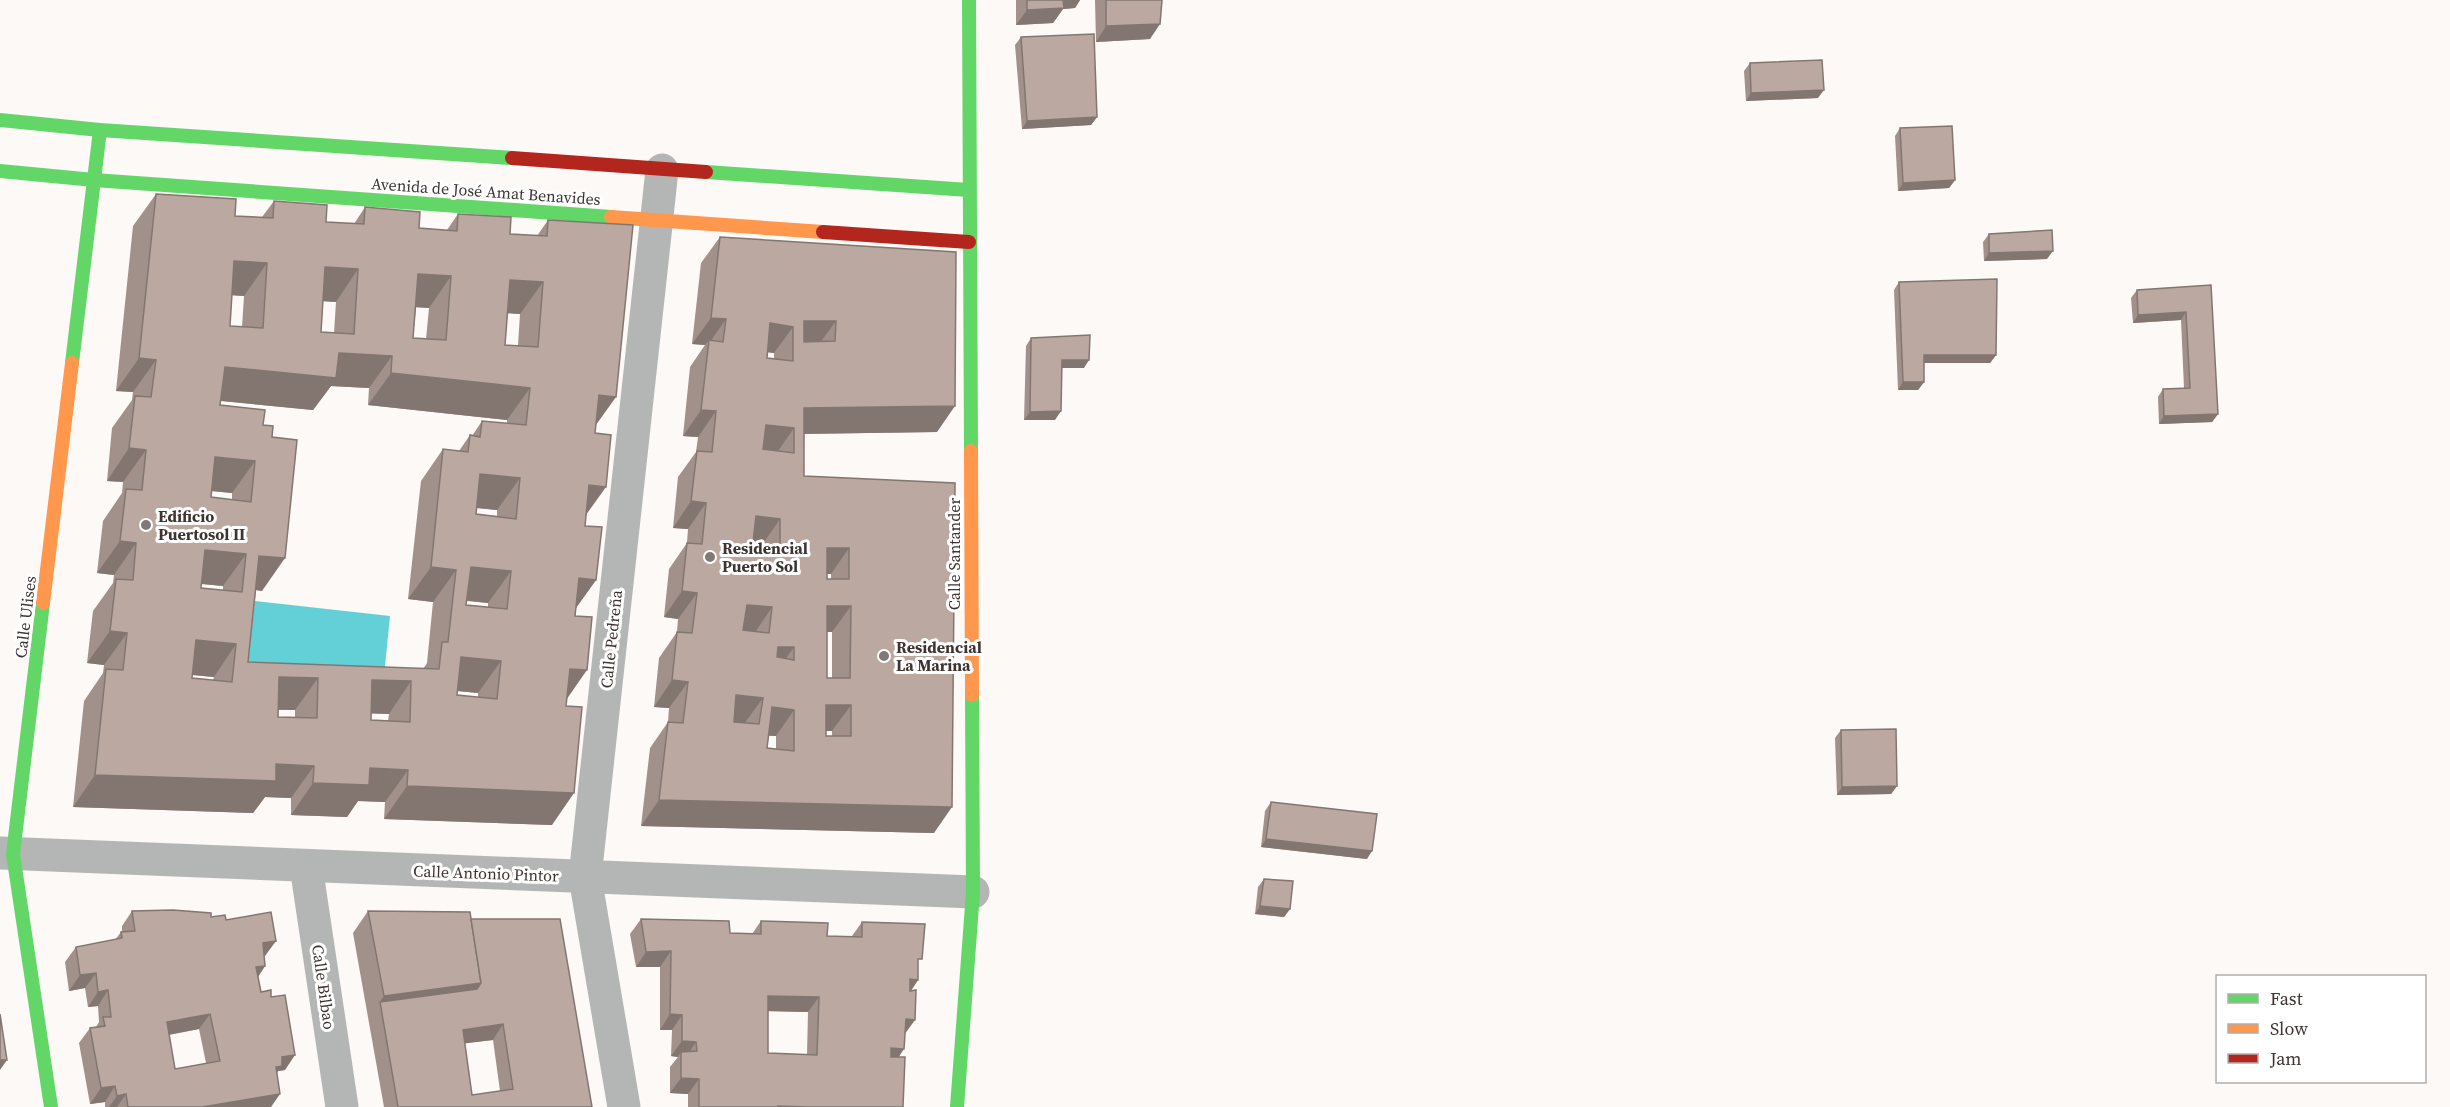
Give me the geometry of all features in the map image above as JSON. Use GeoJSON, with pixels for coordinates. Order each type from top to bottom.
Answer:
{"type":"FeatureCollection","features":[{"type":"Feature","properties":{"kind":"street","name":"Calle Santander"},"geometry":{"type":"LineString","coordinates":[[957,1107],[973,892],[969,0]]}},
{"type":"Feature","properties":{"kind":"street","name":"Avenida de José Amat Benavides"},"geometry":{"type":"LineString","coordinates":[[0,120],[100,130],[969,190]]}},
{"type":"Feature","properties":{"kind":"street","name":"Calle Ulises"},"geometry":{"type":"LineString","coordinates":[[51,1107],[6,854],[100,130]]}},
{"type":"Feature","properties":{"kind":"street","name":"Calle Pedreña"},"geometry":{"type":"LineString","coordinates":[[624,1107],[585,877],[662,170]]}},
{"type":"Feature","properties":{"kind":"street","name":"Avenida de José Amat Benavides"},"geometry":{"type":"LineString","coordinates":[[0,171],[94,180],[969,242]]}},
{"type":"Feature","properties":{"kind":"street","name":"Calle Antonio Pintor"},"geometry":{"type":"LineString","coordinates":[[6,854],[973,892]]}},
{"type":"Feature","properties":{"kind":"street","name":"Calle Bilbao"},"geometry":{"type":"LineString","coordinates":[[306,866],[342,1107]]}},
{"type":"Feature","properties":{"kind":"water"},"geometry":{"type":"Polygon","coordinates":[[[255,601],[390,616],[384,676],[248,662],[255,601]]]}},
{"type":"Feature","properties":{"kind":"building"},"geometry":{"type":"Polygon","coordinates":[[[1027,0],[1063,0],[1064,8],[1027,10],[1027,0]]]}},
{"type":"Feature","properties":{"kind":"building"},"geometry":{"type":"Polygon","coordinates":[[[1106,0],[1162,0],[1160,24],[1106,26],[1106,0]]]}},
{"type":"Feature","properties":{"kind":"building"},"geometry":{"type":"Polygon","coordinates":[[[1094,34],[1097,117],[1027,121],[1021,37],[1094,34]]]}},
{"type":"Feature","properties":{"kind":"building"},"geometry":{"type":"Polygon","coordinates":[[[1822,60],[1824,90],[1751,93],[1750,63],[1822,60]]]}},
{"type":"Feature","properties":{"kind":"building"},"geometry":{"type":"Polygon","coordinates":[[[1952,126],[1955,180],[1903,183],[1900,128],[1952,126]]]}},
{"type":"Feature","properties":{"kind":"building","name":"Edificio Puertosol II"},"geometry":{"type":"Polygon","coordinates":[[[156,194],[236,199],[235,216],[273,218],[274,201],[327,205],[326,222],[364,224],[365,207],[420,212],[419,228],[457,231],[458,214],[511,217],[510,234],[547,236],[548,220],[633,225],[616,397],[599,395],[595,433],[611,435],[606,487],[589,485],[585,526],[602,527],[596,580],[579,578],[575,616],[592,617],[587,670],[570,669],[566,706],[582,707],[574,793],[407,786],[408,770],[370,768],[369,785],[313,783],[314,766],[276,764],[276,781],[95,775],[106,669],[123,670],[127,633],[110,631],[116,579],[133,580],[136,543],[120,541],[126,489],[142,490],[146,450],[129,448],[135,396],[151,397],[156,360],[139,358],[156,194]],[[234,261],[230,326],[263,328],[267,263],[234,261]],[[325,267],[321,332],[354,334],[358,269],[325,267]],[[418,274],[413,338],[446,340],[451,276],[418,274]],[[510,280],[505,345],[538,347],[543,282],[510,280]],[[339,353],[336,378],[225,367],[220,405],[265,410],[263,425],[273,426],[272,437],[297,440],[285,558],[259,556],[248,662],[439,669],[442,642],[448,642],[456,570],[431,567],[443,449],[468,452],[470,435],[480,437],[482,421],[526,425],[530,388],[391,373],[392,356],[339,353]],[[215,457],[211,497],[251,502],[255,461],[215,457]],[[480,474],[476,514],[516,519],[520,478],[480,474]],[[205,550],[201,588],[242,592],[246,554],[205,550]],[[471,567],[466,605],[507,609],[511,571],[471,567]],[[196,640],[192,678],[232,682],[236,644],[196,640]],[[461,657],[457,695],[497,699],[501,661],[461,657]],[[279,677],[278,717],[317,718],[318,678],[279,677]],[[372,680],[371,720],[410,722],[411,681],[372,680]]]}},
{"type":"Feature","properties":{"kind":"building"},"geometry":{"type":"Polygon","coordinates":[[[2052,230],[2053,251],[1989,253],[1989,234],[2052,230]]]}},
{"type":"Feature","properties":{"kind":"building"},"geometry":{"type":"Polygon","coordinates":[[[720,237],[956,252],[955,406],[804,408],[804,476],[955,483],[952,807],[659,800],[668,722],[683,723],[688,682],[672,680],[677,632],[692,633],[697,593],[682,591],[687,543],[702,544],[706,503],[691,501],[697,451],[712,452],[716,411],[701,410],[709,340],[723,342],[726,319],[711,318],[720,237]],[[804,321],[804,342],[835,341],[836,321],[804,321]],[[770,323],[767,358],[793,361],[793,327],[770,323]],[[766,425],[763,449],[794,453],[794,428],[766,425]],[[756,516],[753,542],[780,545],[780,519],[756,516]],[[827,548],[827,579],[849,579],[849,548],[827,548]],[[747,605],[743,630],[769,633],[772,607],[747,605]],[[827,606],[827,678],[850,678],[851,606],[827,606]],[[778,647],[777,657],[794,660],[794,647],[778,647]],[[736,695],[734,722],[759,724],[763,698],[736,695]],[[826,705],[826,736],[851,736],[851,705],[826,705]],[[772,707],[767,748],[794,751],[794,710],[772,707]]]}},
{"type":"Feature","properties":{"kind":"building"},"geometry":{"type":"Polygon","coordinates":[[[1997,279],[1996,355],[1924,355],[1924,382],[1903,382],[1899,282],[1997,279]]]}},
{"type":"Feature","properties":{"kind":"building"},"geometry":{"type":"Polygon","coordinates":[[[2211,285],[2218,414],[2164,416],[2163,389],[2190,388],[2186,312],[2138,315],[2137,290],[2211,285]]]}},
{"type":"Feature","properties":{"kind":"building"},"geometry":{"type":"Polygon","coordinates":[[[1090,335],[1089,360],[1062,360],[1061,411],[1030,412],[1031,338],[1090,335]]]}},
{"type":"Feature","properties":{"kind":"building"},"geometry":{"type":"Polygon","coordinates":[[[1896,729],[1897,786],[1842,787],[1841,730],[1896,729]]]}},
{"type":"Feature","properties":{"kind":"building"},"geometry":{"type":"Polygon","coordinates":[[[1271,802],[1377,814],[1372,851],[1266,839],[1271,802]]]}},
{"type":"Feature","properties":{"kind":"building"},"geometry":{"type":"Polygon","coordinates":[[[1264,879],[1293,881],[1290,909],[1260,906],[1264,879]]]}},
{"type":"Feature","properties":{"kind":"building"},"geometry":{"type":"Polygon","coordinates":[[[173,910],[211,913],[211,917],[225,915],[226,920],[271,912],[276,941],[263,943],[265,966],[256,967],[261,992],[271,990],[271,997],[285,995],[295,1055],[282,1057],[282,1066],[276,1067],[280,1094],[202,1107],[128,1107],[126,1094],[117,1096],[115,1086],[101,1088],[90,1028],[105,1026],[103,1017],[111,1017],[108,990],[98,992],[96,973],[80,975],[76,947],[122,938],[121,932],[135,931],[132,911],[173,910]],[[210,1014],[167,1022],[175,1069],[220,1061],[210,1014]]]}},
{"type":"Feature","properties":{"kind":"building"},"geometry":{"type":"Polygon","coordinates":[[[368,911],[470,912],[481,983],[384,996],[368,911]]]}},
{"type":"Feature","properties":{"kind":"building"},"geometry":{"type":"Polygon","coordinates":[[[471,919],[560,919],[592,1107],[398,1107],[380,1002],[477,989],[481,983],[471,919]],[[503,1024],[463,1030],[472,1095],[513,1089],[503,1024]]]}},
{"type":"Feature","properties":{"kind":"building"},"geometry":{"type":"Polygon","coordinates":[[[641,919],[729,921],[730,933],[761,934],[761,921],[828,923],[827,936],[862,937],[862,922],[925,924],[922,959],[918,959],[918,980],[910,979],[910,991],[916,990],[915,1020],[906,1019],[904,1049],[891,1048],[891,1057],[905,1057],[903,1107],[699,1107],[699,1079],[681,1078],[681,1052],[697,1051],[696,1042],[682,1041],[682,1015],[670,1014],[671,951],[646,952],[641,919]],[[768,996],[768,1053],[817,1055],[819,997],[768,996]]]}},
{"type":"Feature","properties":{"kind":"building"},"geometry":{"type":"Polygon","coordinates":[[[0,1014],[7,1060],[0,1060],[0,1014]]]}},
{"type":"Feature","properties":{"kind":"traffic: fast"},"geometry":{"type":"LineString","coordinates":[[969,0],[971,451]]}},
{"type":"Feature","properties":{"kind":"traffic: fast"},"geometry":{"type":"LineString","coordinates":[[0,120],[100,130],[512,158]]}},
{"type":"Feature","properties":{"kind":"traffic: fast"},"geometry":{"type":"LineString","coordinates":[[72,363],[100,130]]}},
{"type":"Feature","properties":{"kind":"traffic: fast"},"geometry":{"type":"LineString","coordinates":[[0,171],[94,180],[611,217]]}},
{"type":"Feature","properties":{"kind":"traffic: fast"},"geometry":{"type":"LineString","coordinates":[[706,172],[969,190]]}},
{"type":"Feature","properties":{"kind":"traffic: fast"},"geometry":{"type":"LineString","coordinates":[[43,603],[13,854],[51,1107]]}},
{"type":"Feature","properties":{"kind":"traffic: fast"},"geometry":{"type":"LineString","coordinates":[[957,1107],[973,892],[972,695]]}},
{"type":"Feature","properties":{"kind":"traffic: slow"},"geometry":{"type":"LineString","coordinates":[[611,217],[823,232]]}},
{"type":"Feature","properties":{"kind":"traffic: slow"},"geometry":{"type":"LineString","coordinates":[[43,603],[72,363]]}},
{"type":"Feature","properties":{"kind":"traffic: slow"},"geometry":{"type":"LineString","coordinates":[[971,451],[972,695]]}},
{"type":"Feature","properties":{"kind":"traffic: jam"},"geometry":{"type":"LineString","coordinates":[[512,158],[706,172]]}},
{"type":"Feature","properties":{"kind":"traffic: jam"},"geometry":{"type":"LineString","coordinates":[[823,232],[969,242]]}},
{"type":"Feature","properties":{"kind":"place","name":"Edificio Puertosol II"},"geometry":{"type":"Point","coordinates":[146,525]}},
{"type":"Feature","properties":{"kind":"place","name":"Residencial Puerto Sol"},"geometry":{"type":"Point","coordinates":[710,557]}},
{"type":"Feature","properties":{"kind":"place","name":"Residencial La Marina"},"geometry":{"type":"Point","coordinates":[884,656]}}]}
